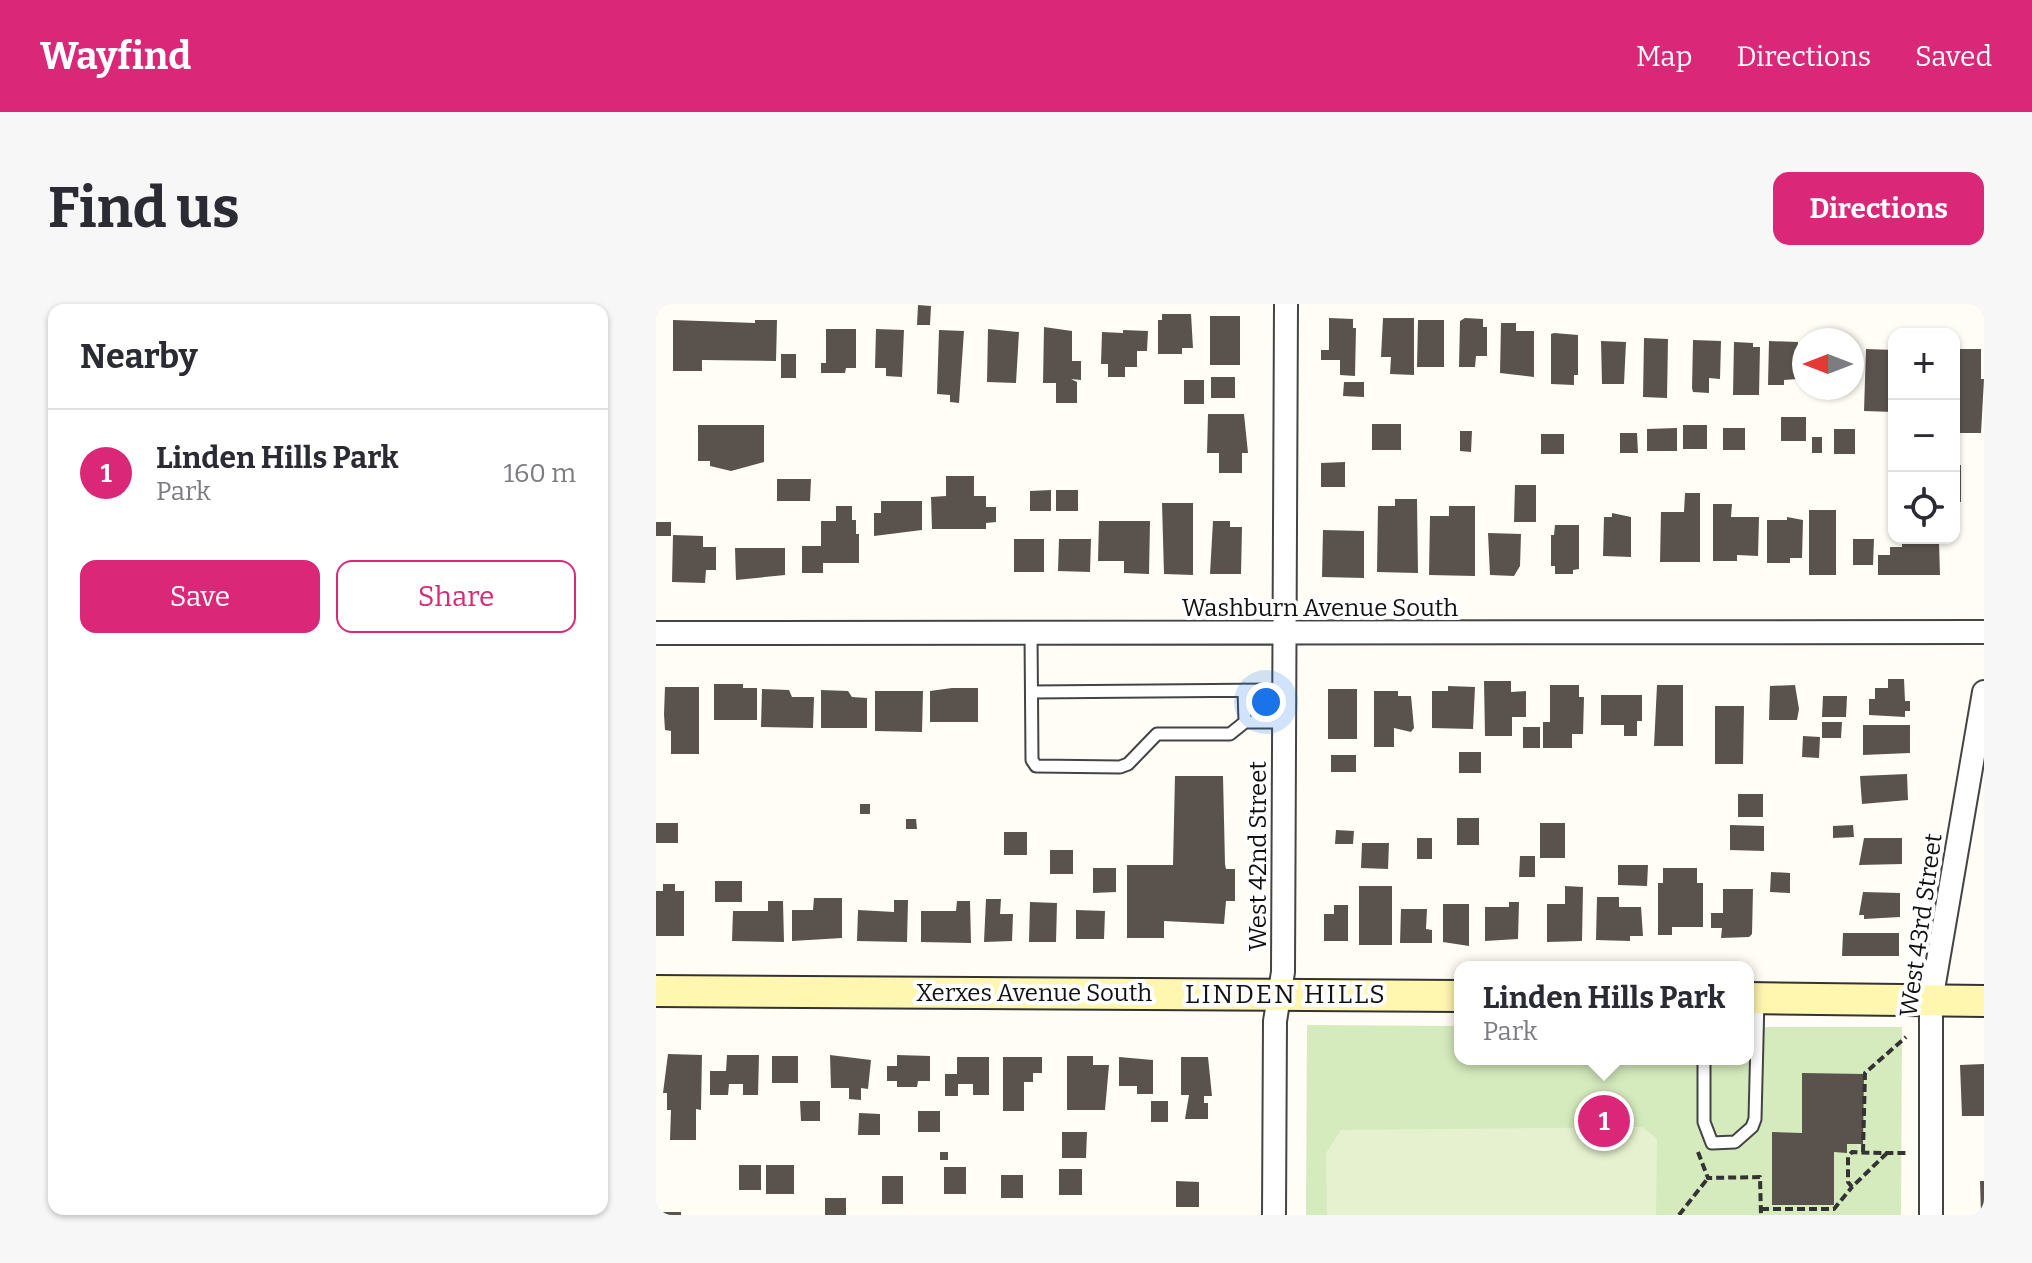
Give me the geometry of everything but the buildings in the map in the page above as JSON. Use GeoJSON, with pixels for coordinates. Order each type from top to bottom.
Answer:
{"type":"FeatureCollection","features":[{"type":"Feature","properties":{"kind":"street","name":"West 42nd Street"},"geometry":{"type":"LineString","coordinates":[[1274,1215],[1275,1021],[1283,972],[1286,304]]}},
{"type":"Feature","properties":{"kind":"street","name":"Washburn Avenue South"},"geometry":{"type":"LineString","coordinates":[[656,633],[1984,632]]}},
{"type":"Feature","properties":{"kind":"street","name":"West 43rd Street"},"geometry":{"type":"LineString","coordinates":[[1931,1215],[1931,1001],[1984,692]]}},
{"type":"Feature","properties":{"kind":"street","name":"Xerxes Avenue South"},"geometry":{"type":"LineString","coordinates":[[656,991],[1454,996]]}},
{"type":"Feature","properties":{"kind":"street"},"geometry":{"type":"LineString","coordinates":[[1754,998],[1984,1001]]}},
{"type":"Feature","properties":{"kind":"lane"},"geometry":{"type":"LineString","coordinates":[[1031,633],[1032,760],[1043,768],[1120,767],[1128,764],[1135,753],[1157,734],[1230,734],[1245,722],[1284,722]]}},
{"type":"Feature","properties":{"kind":"lane"},"geometry":{"type":"LineString","coordinates":[[1244,690],[1245,722]]}},
{"type":"Feature","properties":{"kind":"lane"},"geometry":{"type":"LineString","coordinates":[[1032,692],[1284,690]]}},
{"type":"Feature","properties":{"kind":"lane"},"geometry":{"type":"LineString","coordinates":[[1704,1065],[1704,1122],[1712,1143],[1735,1142],[1752,1127],[1755,1119],[1754,1058]]}},
{"type":"Feature","properties":{"kind":"path"},"geometry":{"type":"LineString","coordinates":[[1863,1153],[1865,1073],[1906,1037]]}},
{"type":"Feature","properties":{"kind":"path"},"geometry":{"type":"LineString","coordinates":[[1695,1145],[1708,1178]]}},
{"type":"Feature","properties":{"kind":"path"},"geometry":{"type":"LineString","coordinates":[[1852,1187],[1848,1182],[1848,1157],[1852,1152],[1906,1153]]}},
{"type":"Feature","properties":{"kind":"path"},"geometry":{"type":"LineString","coordinates":[[1708,1178],[1760,1177],[1761,1212],[1834,1212],[1852,1187],[1887,1153]]}},
{"type":"Feature","properties":{"kind":"path"},"geometry":{"type":"LineString","coordinates":[[1679,1215],[1708,1178]]}},
{"type":"Feature","properties":{"kind":"green space"},"geometry":{"type":"Polygon","coordinates":[[[1307,1025],[1454,1026],[1454,1065],[1754,1065],[1754,1027],[1902,1027],[1901,1215],[1306,1215],[1307,1025]]]}},
{"type":"Feature","properties":{"kind":"green space"},"geometry":{"type":"Polygon","coordinates":[[[1642,1127],[1657,1139],[1656,1215],[1327,1215],[1326,1153],[1341,1130],[1642,1127]]]}},
{"type":"Feature","properties":{"kind":"place","name":"Linden Hills Park"},"geometry":{"type":"Point","coordinates":[1604,1121]}},
{"type":"Feature","properties":{"kind":"district","name":"LINDEN HILLS"},"geometry":{"type":"Point","coordinates":[1286,994]}}]}
